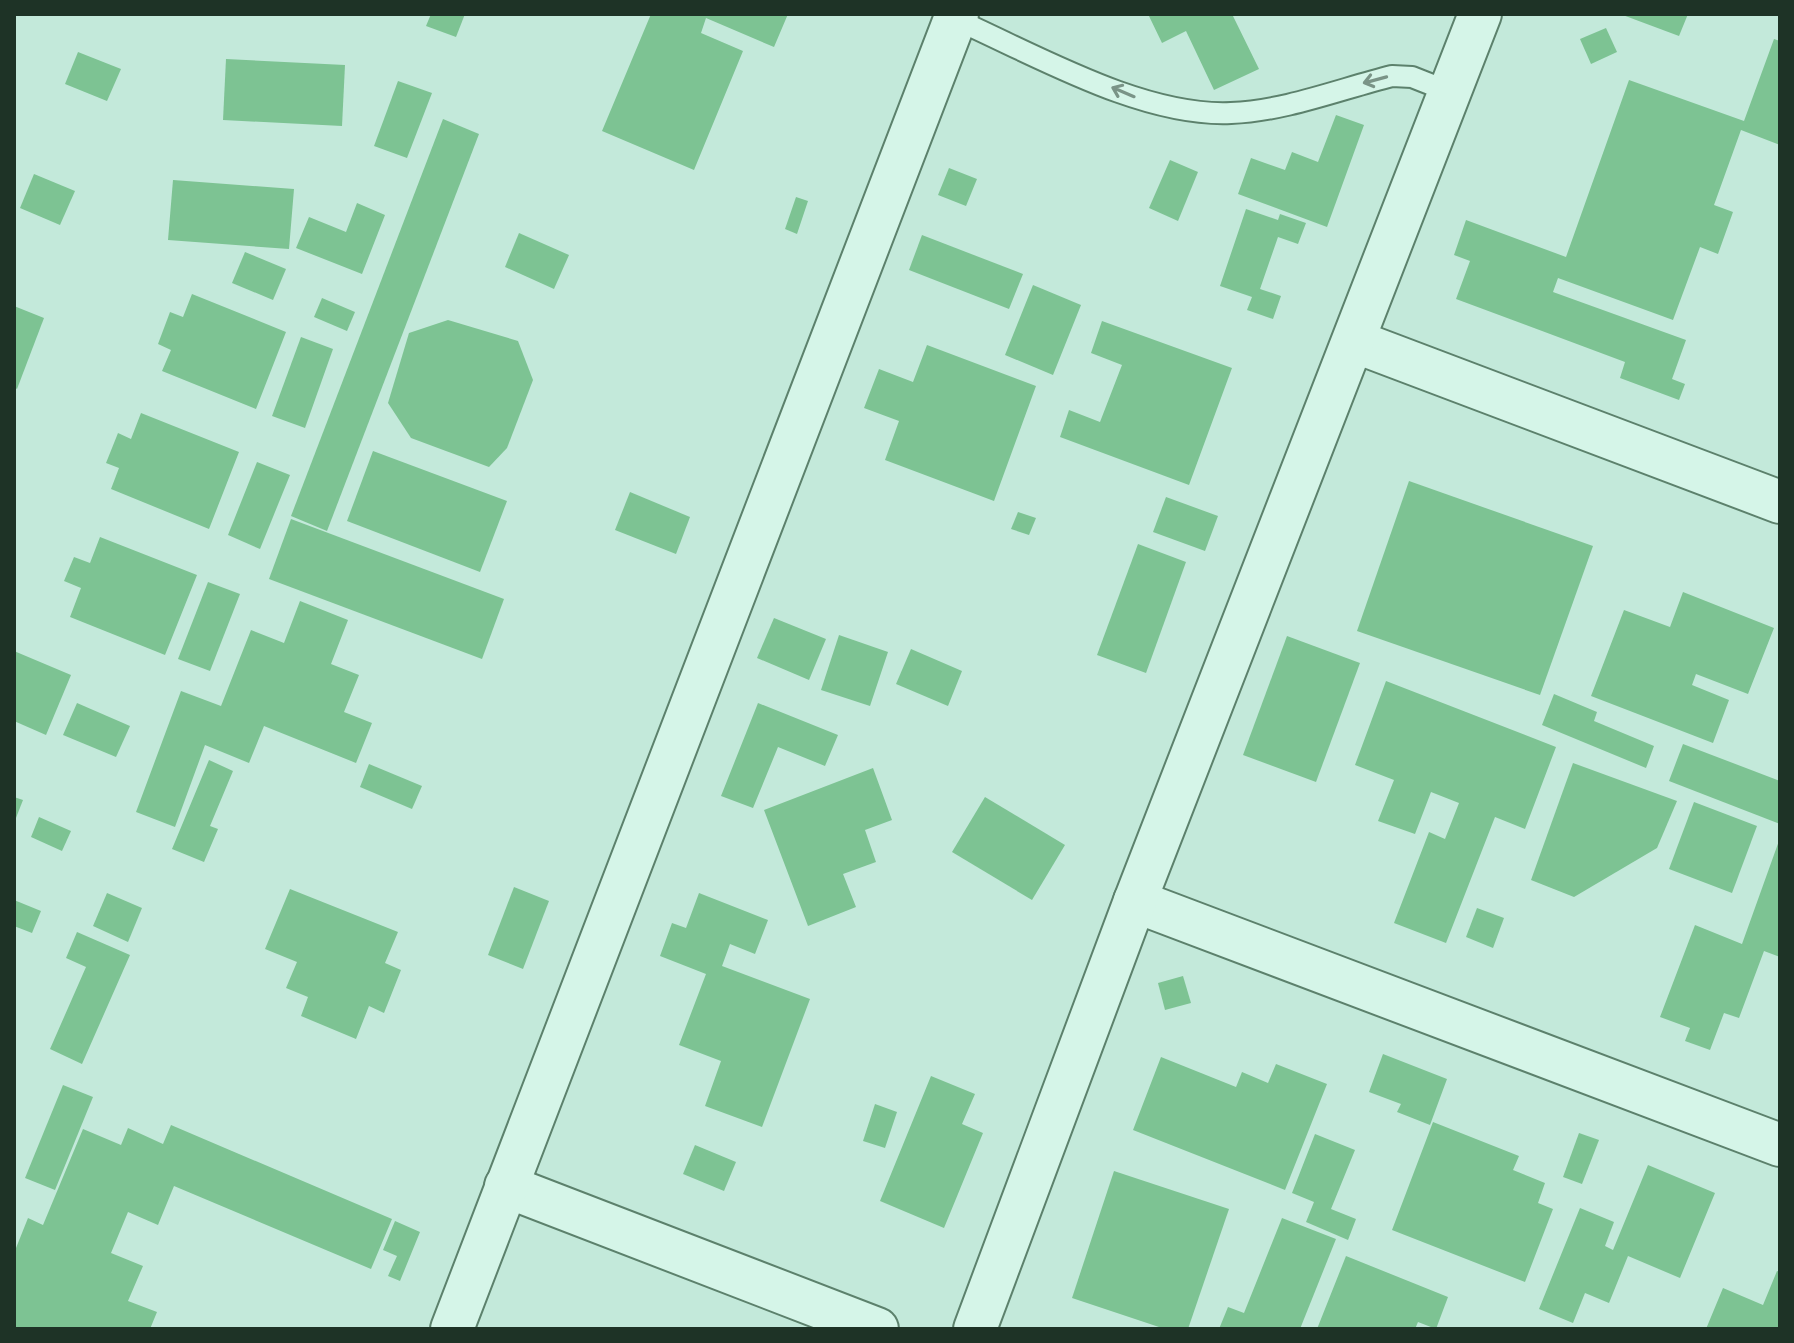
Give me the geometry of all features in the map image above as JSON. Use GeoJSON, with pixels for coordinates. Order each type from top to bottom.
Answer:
{"type":"FeatureCollection","features":[{"type":"Feature","properties":{"kind":"street"},"geometry":{"type":"LineString","coordinates":[[975,1329],[1135,901],[1480,14]]}},
{"type":"Feature","properties":{"kind":"street"},"geometry":{"type":"LineString","coordinates":[[452,1329],[956,16]]}},
{"type":"Feature","properties":{"kind":"street"},"geometry":{"type":"LineString","coordinates":[[1354,341],[1780,502]]}},
{"type":"Feature","properties":{"kind":"street"},"geometry":{"type":"LineString","coordinates":[[1135,901],[1780,1145]]}},
{"type":"Feature","properties":{"kind":"street"},"geometry":{"type":"LineString","coordinates":[[506,1186],[877,1329]]}},
{"type":"Feature","properties":{"kind":"lane"},"geometry":{"type":"LineString","coordinates":[[956,16],[1133,97],[1200,114],[1268,108],[1392,76],[1412,77],[1450,92]]}},
{"type":"Feature","properties":{"kind":"building"},"geometry":{"type":"Polygon","coordinates":[[[431,14],[465,14],[456,37],[426,26],[431,14]]]}},
{"type":"Feature","properties":{"kind":"building"},"geometry":{"type":"Polygon","coordinates":[[[651,14],[788,14],[774,47],[706,18],[701,33],[743,51],[694,170],[602,131],[651,14]]]}},
{"type":"Feature","properties":{"kind":"building"},"geometry":{"type":"Polygon","coordinates":[[[1148,14],[1232,14],[1259,69],[1214,90],[1186,31],[1162,43],[1148,14]]]}},
{"type":"Feature","properties":{"kind":"building"},"geometry":{"type":"Polygon","coordinates":[[[1620,14],[1688,14],[1679,36],[1620,14]]]}},
{"type":"Feature","properties":{"kind":"building"},"geometry":{"type":"Polygon","coordinates":[[[1606,28],[1617,52],[1591,64],[1580,39],[1606,28]]]}},
{"type":"Feature","properties":{"kind":"building"},"geometry":{"type":"Polygon","coordinates":[[[1774,39],[1780,41],[1780,145],[1741,130],[1714,205],[1733,212],[1718,254],[1700,247],[1673,320],[1558,278],[1553,292],[1686,340],[1672,379],[1685,384],[1679,400],[1620,378],[1625,362],[1456,299],[1470,261],[1454,255],[1466,220],[1566,257],[1629,80],[1744,121],[1774,39]]]}},
{"type":"Feature","properties":{"kind":"building"},"geometry":{"type":"Polygon","coordinates":[[[78,52],[121,69],[107,101],[65,84],[78,52]]]}},
{"type":"Feature","properties":{"kind":"building"},"geometry":{"type":"Polygon","coordinates":[[[226,59],[345,65],[342,126],[223,120],[226,59]]]}},
{"type":"Feature","properties":{"kind":"building"},"geometry":{"type":"Polygon","coordinates":[[[398,81],[432,93],[407,158],[374,146],[398,81]]]}},
{"type":"Feature","properties":{"kind":"building"},"geometry":{"type":"Polygon","coordinates":[[[1336,115],[1364,125],[1327,227],[1238,194],[1251,158],[1285,170],[1292,152],[1318,162],[1336,115]]]}},
{"type":"Feature","properties":{"kind":"building"},"geometry":{"type":"Polygon","coordinates":[[[443,119],[479,134],[327,531],[291,516],[443,119]]]}},
{"type":"Feature","properties":{"kind":"building"},"geometry":{"type":"Polygon","coordinates":[[[1170,160],[1198,172],[1178,221],[1149,208],[1170,160]]]}},
{"type":"Feature","properties":{"kind":"building"},"geometry":{"type":"Polygon","coordinates":[[[949,168],[977,179],[966,206],[938,195],[949,168]]]}},
{"type":"Feature","properties":{"kind":"building"},"geometry":{"type":"Polygon","coordinates":[[[34,174],[75,191],[60,225],[20,208],[34,174]]]}},
{"type":"Feature","properties":{"kind":"building"},"geometry":{"type":"Polygon","coordinates":[[[173,180],[294,189],[289,249],[168,240],[173,180]]]}},
{"type":"Feature","properties":{"kind":"building"},"geometry":{"type":"Polygon","coordinates":[[[796,197],[808,201],[797,234],[785,229],[796,197]]]}},
{"type":"Feature","properties":{"kind":"building"},"geometry":{"type":"Polygon","coordinates":[[[357,203],[385,215],[362,274],[296,248],[309,217],[346,232],[357,203]]]}},
{"type":"Feature","properties":{"kind":"building"},"geometry":{"type":"Polygon","coordinates":[[[1246,209],[1278,220],[1280,214],[1306,223],[1298,244],[1278,237],[1260,289],[1281,296],[1273,319],[1247,310],[1252,297],[1220,286],[1246,209]]]}},
{"type":"Feature","properties":{"kind":"building"},"geometry":{"type":"Polygon","coordinates":[[[519,233],[569,255],[554,289],[505,267],[519,233]]]}},
{"type":"Feature","properties":{"kind":"building"},"geometry":{"type":"Polygon","coordinates":[[[922,235],[1023,274],[1009,309],[909,270],[922,235]]]}},
{"type":"Feature","properties":{"kind":"building"},"geometry":{"type":"Polygon","coordinates":[[[245,252],[286,269],[273,300],[232,283],[245,252]]]}},
{"type":"Feature","properties":{"kind":"building"},"geometry":{"type":"Polygon","coordinates":[[[1033,285],[1081,305],[1053,375],[1005,355],[1033,285]]]}},
{"type":"Feature","properties":{"kind":"building"},"geometry":{"type":"Polygon","coordinates":[[[192,294],[286,332],[256,409],[162,371],[171,350],[158,344],[170,312],[183,317],[192,294]]]}},
{"type":"Feature","properties":{"kind":"building"},"geometry":{"type":"Polygon","coordinates":[[[322,298],[355,312],[347,331],[314,317],[322,298]]]}},
{"type":"Feature","properties":{"kind":"building"},"geometry":{"type":"Polygon","coordinates":[[[14,306],[44,318],[17,389],[14,387],[14,306]]]}},
{"type":"Feature","properties":{"kind":"building"},"geometry":{"type":"Polygon","coordinates":[[[448,320],[518,341],[533,380],[507,448],[489,467],[411,438],[388,403],[409,333],[448,320]]]}},
{"type":"Feature","properties":{"kind":"building"},"geometry":{"type":"Polygon","coordinates":[[[1102,321],[1232,368],[1189,485],[1060,437],[1069,410],[1100,422],[1122,365],[1091,353],[1102,321]]]}},
{"type":"Feature","properties":{"kind":"building"},"geometry":{"type":"Polygon","coordinates":[[[301,337],[333,349],[305,428],[272,416],[301,337]]]}},
{"type":"Feature","properties":{"kind":"building"},"geometry":{"type":"Polygon","coordinates":[[[927,345],[1036,386],[994,501],[885,460],[899,421],[864,408],[879,369],[913,382],[927,345]]]}},
{"type":"Feature","properties":{"kind":"building"},"geometry":{"type":"Polygon","coordinates":[[[141,413],[239,452],[209,529],[111,489],[119,468],[106,463],[118,433],[131,439],[141,413]]]}},
{"type":"Feature","properties":{"kind":"building"},"geometry":{"type":"Polygon","coordinates":[[[373,451],[507,501],[480,572],[347,521],[373,451]]]}},
{"type":"Feature","properties":{"kind":"building"},"geometry":{"type":"Polygon","coordinates":[[[257,462],[290,475],[260,549],[228,535],[257,462]]]}},
{"type":"Feature","properties":{"kind":"building"},"geometry":{"type":"Polygon","coordinates":[[[1409,481],[1593,546],[1540,695],[1357,631],[1409,481]]]}},
{"type":"Feature","properties":{"kind":"building"},"geometry":{"type":"Polygon","coordinates":[[[630,492],[690,517],[676,554],[615,530],[630,492]]]}},
{"type":"Feature","properties":{"kind":"building"},"geometry":{"type":"Polygon","coordinates":[[[1166,497],[1218,516],[1205,551],[1153,532],[1166,497]]]}},
{"type":"Feature","properties":{"kind":"building"},"geometry":{"type":"Polygon","coordinates":[[[1018,512],[1036,518],[1029,535],[1011,529],[1018,512]]]}},
{"type":"Feature","properties":{"kind":"building"},"geometry":{"type":"Polygon","coordinates":[[[291,519],[504,599],[482,659],[269,579],[291,519]]]}},
{"type":"Feature","properties":{"kind":"building"},"geometry":{"type":"Polygon","coordinates":[[[100,537],[197,575],[165,655],[70,617],[81,588],[64,581],[74,557],[90,563],[100,537]]]}},
{"type":"Feature","properties":{"kind":"building"},"geometry":{"type":"Polygon","coordinates":[[[1138,544],[1186,562],[1146,673],[1097,655],[1138,544]]]}},
{"type":"Feature","properties":{"kind":"building"},"geometry":{"type":"Polygon","coordinates":[[[208,582],[240,594],[210,671],[178,659],[208,582]]]}},
{"type":"Feature","properties":{"kind":"building"},"geometry":{"type":"Polygon","coordinates":[[[1683,592],[1774,628],[1748,694],[1696,674],[1692,685],[1729,700],[1713,743],[1591,696],[1624,610],[1670,627],[1683,592]]]}},
{"type":"Feature","properties":{"kind":"building"},"geometry":{"type":"Polygon","coordinates":[[[300,601],[348,620],[331,664],[359,675],[344,712],[372,723],[356,763],[264,726],[249,763],[205,745],[175,827],[136,812],[181,691],[221,706],[251,630],[284,643],[300,601]]]}},
{"type":"Feature","properties":{"kind":"building"},"geometry":{"type":"Polygon","coordinates":[[[774,618],[826,639],[809,680],[757,658],[774,618]]]}},
{"type":"Feature","properties":{"kind":"building"},"geometry":{"type":"Polygon","coordinates":[[[839,635],[888,652],[870,706],[821,690],[839,635]]]}},
{"type":"Feature","properties":{"kind":"building"},"geometry":{"type":"Polygon","coordinates":[[[1287,636],[1360,663],[1316,782],[1243,755],[1287,636]]]}},
{"type":"Feature","properties":{"kind":"building"},"geometry":{"type":"Polygon","coordinates":[[[911,649],[962,671],[948,706],[896,684],[911,649]]]}},
{"type":"Feature","properties":{"kind":"building"},"geometry":{"type":"Polygon","coordinates":[[[14,651],[71,675],[46,735],[14,721],[14,651]]]}},
{"type":"Feature","properties":{"kind":"building"},"geometry":{"type":"Polygon","coordinates":[[[1386,681],[1556,747],[1525,829],[1495,817],[1446,943],[1394,923],[1429,832],[1445,839],[1459,803],[1431,792],[1415,834],[1378,821],[1394,780],[1355,765],[1386,681]]]}},
{"type":"Feature","properties":{"kind":"building"},"geometry":{"type":"Polygon","coordinates":[[[1554,694],[1597,712],[1594,721],[1654,746],[1646,768],[1542,725],[1554,694]]]}},
{"type":"Feature","properties":{"kind":"building"},"geometry":{"type":"Polygon","coordinates":[[[77,703],[130,726],[116,757],[63,735],[77,703]]]}},
{"type":"Feature","properties":{"kind":"building"},"geometry":{"type":"Polygon","coordinates":[[[758,703],[838,735],[825,766],[778,747],[753,808],[721,796],[758,703]]]}},
{"type":"Feature","properties":{"kind":"building"},"geometry":{"type":"Polygon","coordinates":[[[1683,744],[1780,781],[1780,824],[1669,781],[1683,744]]]}},
{"type":"Feature","properties":{"kind":"building"},"geometry":{"type":"Polygon","coordinates":[[[209,760],[233,771],[210,826],[218,829],[204,862],[172,849],[209,760]]]}},
{"type":"Feature","properties":{"kind":"building"},"geometry":{"type":"Polygon","coordinates":[[[1573,763],[1677,801],[1657,848],[1574,897],[1531,880],[1573,763]]]}},
{"type":"Feature","properties":{"kind":"building"},"geometry":{"type":"Polygon","coordinates":[[[369,764],[422,786],[412,809],[360,787],[369,764]]]}},
{"type":"Feature","properties":{"kind":"building"},"geometry":{"type":"Polygon","coordinates":[[[873,768],[892,820],[865,830],[876,862],[843,874],[856,907],[808,926],[764,810],[873,768]]]}},
{"type":"Feature","properties":{"kind":"building"},"geometry":{"type":"Polygon","coordinates":[[[14,797],[23,800],[14,823],[14,797]]]}},
{"type":"Feature","properties":{"kind":"building"},"geometry":{"type":"Polygon","coordinates":[[[985,797],[1065,845],[1032,900],[952,852],[985,797]]]}},
{"type":"Feature","properties":{"kind":"building"},"geometry":{"type":"Polygon","coordinates":[[[1694,802],[1757,826],[1732,893],[1669,869],[1694,802]]]}},
{"type":"Feature","properties":{"kind":"building"},"geometry":{"type":"Polygon","coordinates":[[[39,817],[71,831],[62,851],[31,837],[39,817]]]}},
{"type":"Feature","properties":{"kind":"building"},"geometry":{"type":"Polygon","coordinates":[[[1780,838],[1780,957],[1764,951],[1739,1018],[1724,1013],[1710,1050],[1685,1041],[1690,1028],[1660,1017],[1695,925],[1742,944],[1780,838]]]}},
{"type":"Feature","properties":{"kind":"building"},"geometry":{"type":"Polygon","coordinates":[[[514,887],[549,901],[523,969],[488,955],[514,887]]]}},
{"type":"Feature","properties":{"kind":"building"},"geometry":{"type":"Polygon","coordinates":[[[290,889],[398,932],[385,963],[401,970],[384,1013],[369,1006],[356,1039],[301,1016],[308,997],[286,988],[297,962],[265,949],[290,889]]]}},
{"type":"Feature","properties":{"kind":"building"},"geometry":{"type":"Polygon","coordinates":[[[107,893],[142,908],[128,942],[93,926],[107,893]]]}},
{"type":"Feature","properties":{"kind":"building"},"geometry":{"type":"Polygon","coordinates":[[[699,893],[768,920],[755,954],[730,944],[722,966],[810,999],[762,1127],[705,1106],[721,1061],[679,1045],[706,974],[660,956],[672,923],[686,928],[699,893]]]}},
{"type":"Feature","properties":{"kind":"building"},"geometry":{"type":"Polygon","coordinates":[[[14,900],[41,911],[32,933],[14,926],[14,900]]]}},
{"type":"Feature","properties":{"kind":"building"},"geometry":{"type":"Polygon","coordinates":[[[1477,908],[1504,918],[1493,948],[1466,937],[1477,908]]]}},
{"type":"Feature","properties":{"kind":"building"},"geometry":{"type":"Polygon","coordinates":[[[77,932],[130,955],[82,1064],[50,1049],[86,967],[66,958],[77,932]]]}},
{"type":"Feature","properties":{"kind":"building"},"geometry":{"type":"Polygon","coordinates":[[[1183,976],[1191,1003],[1165,1010],[1158,983],[1183,976]]]}},
{"type":"Feature","properties":{"kind":"building"},"geometry":{"type":"Polygon","coordinates":[[[1383,1054],[1447,1079],[1430,1125],[1397,1112],[1401,1104],[1369,1092],[1383,1054]]]}},
{"type":"Feature","properties":{"kind":"building"},"geometry":{"type":"Polygon","coordinates":[[[1161,1057],[1236,1087],[1242,1072],[1268,1083],[1276,1064],[1327,1084],[1285,1190],[1133,1130],[1161,1057]]]}},
{"type":"Feature","properties":{"kind":"building"},"geometry":{"type":"Polygon","coordinates":[[[931,1076],[975,1094],[962,1124],[983,1133],[944,1228],[880,1201],[931,1076]]]}},
{"type":"Feature","properties":{"kind":"building"},"geometry":{"type":"Polygon","coordinates":[[[63,1085],[93,1097],[55,1190],[25,1178],[63,1085]]]}},
{"type":"Feature","properties":{"kind":"building"},"geometry":{"type":"Polygon","coordinates":[[[875,1104],[897,1112],[885,1148],[863,1141],[875,1104]]]}},
{"type":"Feature","properties":{"kind":"building"},"geometry":{"type":"Polygon","coordinates":[[[1433,1122],[1519,1156],[1513,1170],[1545,1183],[1538,1203],[1553,1209],[1525,1282],[1392,1230],[1433,1122]]]}},
{"type":"Feature","properties":{"kind":"building"},"geometry":{"type":"Polygon","coordinates":[[[171,1125],[392,1219],[371,1269],[174,1186],[158,1225],[128,1212],[111,1253],[143,1266],[128,1301],[157,1312],[150,1329],[14,1329],[14,1253],[28,1218],[43,1225],[83,1129],[121,1145],[128,1128],[163,1144],[171,1125]]]}},
{"type":"Feature","properties":{"kind":"building"},"geometry":{"type":"Polygon","coordinates":[[[1579,1133],[1599,1140],[1582,1184],[1563,1177],[1579,1133]]]}},
{"type":"Feature","properties":{"kind":"building"},"geometry":{"type":"Polygon","coordinates":[[[1315,1134],[1355,1150],[1331,1209],[1356,1219],[1348,1240],[1306,1222],[1314,1202],[1292,1193],[1315,1134]]]}},
{"type":"Feature","properties":{"kind":"building"},"geometry":{"type":"Polygon","coordinates":[[[695,1145],[736,1162],[724,1191],[683,1174],[695,1145]]]}},
{"type":"Feature","properties":{"kind":"building"},"geometry":{"type":"Polygon","coordinates":[[[1648,1165],[1715,1193],[1680,1278],[1628,1256],[1609,1303],[1585,1293],[1573,1323],[1539,1309],[1580,1208],[1614,1222],[1605,1246],[1613,1250],[1648,1165]]]}},
{"type":"Feature","properties":{"kind":"building"},"geometry":{"type":"Polygon","coordinates":[[[1114,1171],[1229,1209],[1188,1329],[1165,1329],[1072,1298],[1114,1171]]]}},
{"type":"Feature","properties":{"kind":"building"},"geometry":{"type":"Polygon","coordinates":[[[1282,1218],[1336,1239],[1300,1329],[1219,1329],[1228,1307],[1244,1313],[1282,1218]]]}},
{"type":"Feature","properties":{"kind":"building"},"geometry":{"type":"Polygon","coordinates":[[[395,1221],[420,1232],[400,1281],[388,1276],[397,1256],[383,1250],[395,1221]]]}},
{"type":"Feature","properties":{"kind":"building"},"geometry":{"type":"Polygon","coordinates":[[[1346,1256],[1448,1297],[1436,1329],[1418,1322],[1415,1329],[1317,1329],[1346,1256]]]}},
{"type":"Feature","properties":{"kind":"building"},"geometry":{"type":"Polygon","coordinates":[[[1777,1271],[1780,1272],[1780,1329],[1706,1329],[1723,1288],[1763,1305],[1777,1271]]]}}]}
